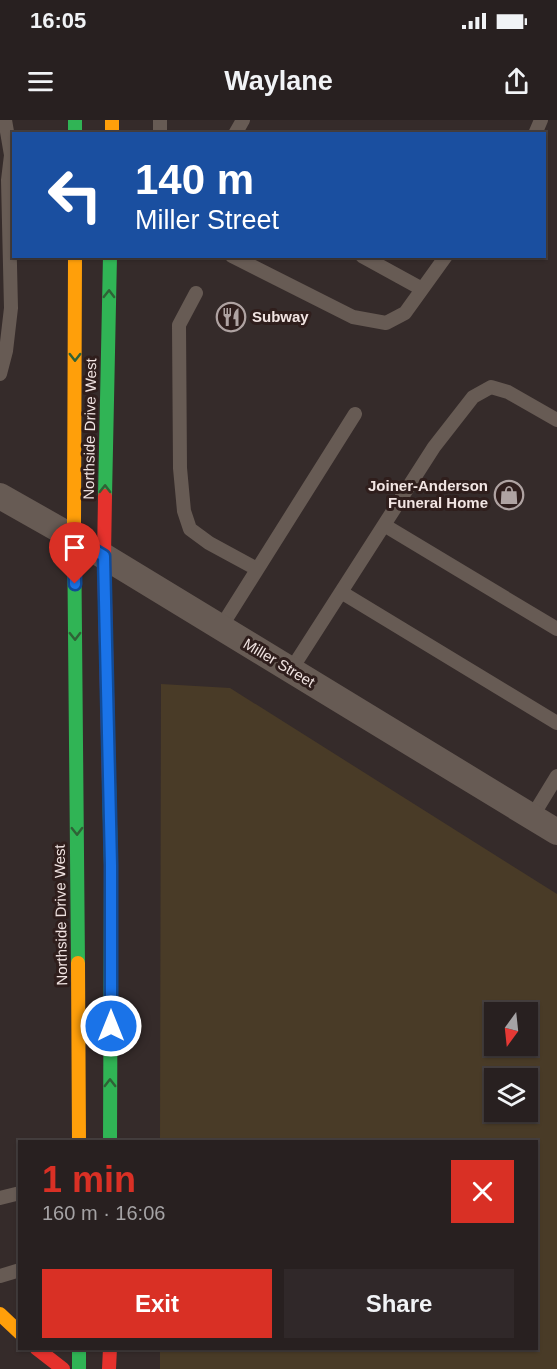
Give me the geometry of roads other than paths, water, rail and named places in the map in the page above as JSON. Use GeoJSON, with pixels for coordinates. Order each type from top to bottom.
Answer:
{"type":"FeatureCollection","features":[{"type":"Feature","properties":{"kind":"main road","name":"Northside Drive West"},"geometry":{"type":"LineString","coordinates":[[75,258],[74,538],[79,1140]]}},
{"type":"Feature","properties":{"kind":"main road","name":"Northside Drive West"},"geometry":{"type":"LineString","coordinates":[[110,258],[104,556],[111,865],[110,1140]]}},
{"type":"Feature","properties":{"kind":"main road"},"geometry":{"type":"LineString","coordinates":[[0,1314],[18,1331]]}},
{"type":"Feature","properties":{"kind":"main road"},"geometry":{"type":"LineString","coordinates":[[39,1350],[63,1369]]}},
{"type":"Feature","properties":{"kind":"main road"},"geometry":{"type":"LineString","coordinates":[[80,1350],[80,1369]]}},
{"type":"Feature","properties":{"kind":"main road"},"geometry":{"type":"LineString","coordinates":[[110,1350],[110,1369]]}},
{"type":"Feature","properties":{"kind":"street","name":"Miller Street"},"geometry":{"type":"LineString","coordinates":[[0,496],[104,556],[557,832]]}},
{"type":"Feature","properties":{"kind":"lane"},"geometry":{"type":"LineString","coordinates":[[1,368],[11,308],[8,180],[11,155],[5,120]]}},
{"type":"Feature","properties":{"kind":"lane"},"geometry":{"type":"LineString","coordinates":[[236,258],[353,316],[386,323],[405,312],[445,258]]}},
{"type":"Feature","properties":{"kind":"lane"},"geometry":{"type":"LineString","coordinates":[[366,258],[422,289]]}},
{"type":"Feature","properties":{"kind":"lane"},"geometry":{"type":"LineString","coordinates":[[196,292],[179,324],[180,468],[184,511],[190,529],[209,543],[257,569]]}},
{"type":"Feature","properties":{"kind":"lane"},"geometry":{"type":"LineString","coordinates":[[291,670],[434,447],[473,397],[491,387],[508,392],[557,420]]}},
{"type":"Feature","properties":{"kind":"lane"},"geometry":{"type":"LineString","coordinates":[[221,627],[355,414]]}},
{"type":"Feature","properties":{"kind":"lane"},"geometry":{"type":"LineString","coordinates":[[384,525],[557,629]]}},
{"type":"Feature","properties":{"kind":"lane"},"geometry":{"type":"LineString","coordinates":[[341,592],[557,723]]}},
{"type":"Feature","properties":{"kind":"lane"},"geometry":{"type":"LineString","coordinates":[[532,817],[557,776]]}},
{"type":"Feature","properties":{"kind":"lane"},"geometry":{"type":"LineString","coordinates":[[0,1198],[18,1194]]}},
{"type":"Feature","properties":{"kind":"lane"},"geometry":{"type":"LineString","coordinates":[[0,1276],[18,1271]]}},
{"type":"Feature","properties":{"kind":"place","name":"Subway"},"geometry":{"type":"Point","coordinates":[231,317]}},
{"type":"Feature","properties":{"kind":"place","name":"Joiner-Anderson Funeral Home"},"geometry":{"type":"Point","coordinates":[509,495]}}]}
